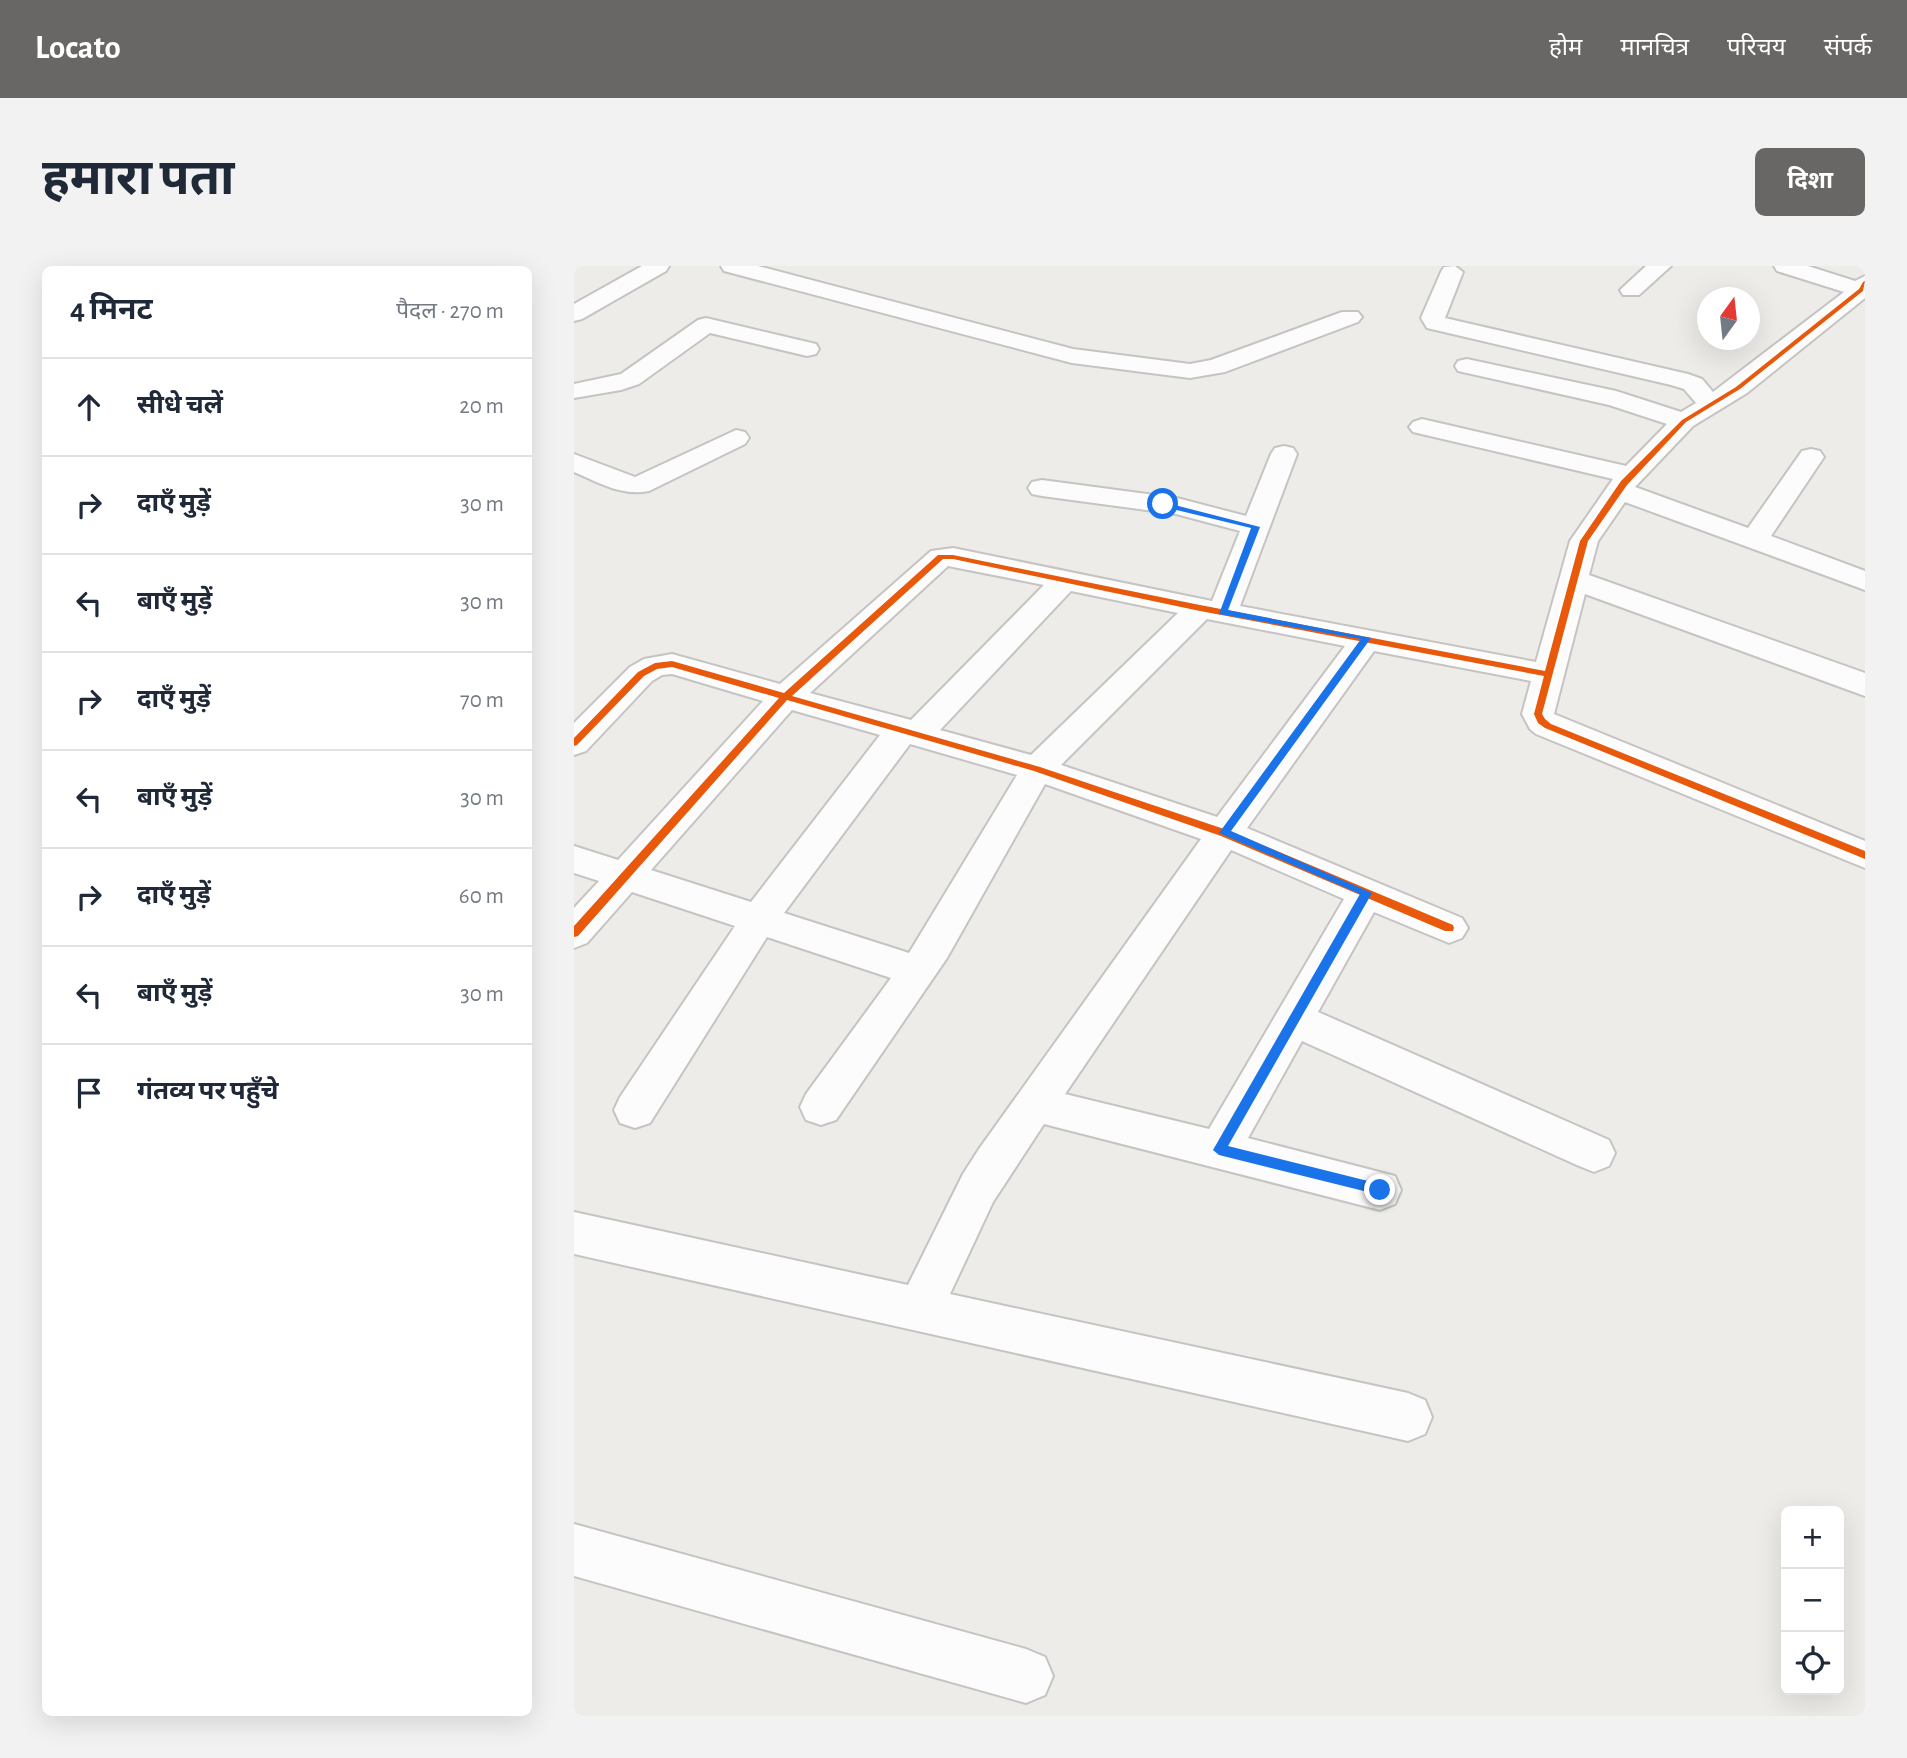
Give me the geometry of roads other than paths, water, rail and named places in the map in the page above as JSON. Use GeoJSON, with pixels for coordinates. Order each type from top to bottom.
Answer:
{"type":"FeatureCollection","features":[{"type":"Feature","properties":{"kind":"street"},"geometry":{"type":"LineString","coordinates":[[574,314],[658,266]]}},
{"type":"Feature","properties":{"kind":"street"},"geometry":{"type":"LineString","coordinates":[[732,266],[1072,356],[1190,371],[1216,367],[1349,317]]}},
{"type":"Feature","properties":{"kind":"street"},"geometry":{"type":"LineString","coordinates":[[1631,290],[1660,266]]}},
{"type":"Feature","properties":{"kind":"street"},"geometry":{"type":"LineString","coordinates":[[1785,266],[1863,287]]}},
{"type":"Feature","properties":{"kind":"street"},"geometry":{"type":"LineString","coordinates":[[1452,272],[1433,318],[1435,323],[1679,379],[1724,397]]}},
{"type":"Feature","properties":{"kind":"street"},"geometry":{"type":"LineString","coordinates":[[1863,287],[1724,397],[1684,421],[1625,483],[1588,533],[1572,579],[1538,714],[1541,721],[1548,726],[1865,855]]}},
{"type":"Feature","properties":{"kind":"street"},"geometry":{"type":"LineString","coordinates":[[574,391],[630,379],[706,325],[807,349]]}},
{"type":"Feature","properties":{"kind":"street"},"geometry":{"type":"LineString","coordinates":[[1467,366],[1616,399],[1684,421]]}},
{"type":"Feature","properties":{"kind":"street"},"geometry":{"type":"LineString","coordinates":[[1422,427],[1625,483],[1754,540],[1865,581]]}},
{"type":"Feature","properties":{"kind":"street"},"geometry":{"type":"LineString","coordinates":[[574,462],[624,484],[639,485],[736,438]]}},
{"type":"Feature","properties":{"kind":"street"},"geometry":{"type":"LineString","coordinates":[[821,1107],[917,971],[1037,769],[1211,610],[1256,527],[1284,454]]}},
{"type":"Feature","properties":{"kind":"street"},"geometry":{"type":"LineString","coordinates":[[1754,540],[1811,457]]}},
{"type":"Feature","properties":{"kind":"street"},"geometry":{"type":"LineString","coordinates":[[1042,488],[1177,506],[1256,527]]}},
{"type":"Feature","properties":{"kind":"street"},"geometry":{"type":"LineString","coordinates":[[574,933],[785,697],[941,557],[953,557],[1211,610],[1547,674]]}},
{"type":"Feature","properties":{"kind":"street"},"geometry":{"type":"LineString","coordinates":[[1572,579],[1865,685]]}},
{"type":"Feature","properties":{"kind":"street"},"geometry":{"type":"LineString","coordinates":[[635,1110],[759,919],[910,731],[1065,580]]}},
{"type":"Feature","properties":{"kind":"street"},"geometry":{"type":"LineString","coordinates":[[920,1308],[978,1188],[1034,1104],[1224,833],[1367,638]]}},
{"type":"Feature","properties":{"kind":"street"},"geometry":{"type":"LineString","coordinates":[[574,743],[641,674],[655,666],[672,664],[1037,769],[1224,833],[1449,928]]}},
{"type":"Feature","properties":{"kind":"street"},"geometry":{"type":"LineString","coordinates":[[574,859],[917,971]]}},
{"type":"Feature","properties":{"kind":"street"},"geometry":{"type":"LineString","coordinates":[[1219,1150],[1366,893]]}},
{"type":"Feature","properties":{"kind":"street"},"geometry":{"type":"LineString","coordinates":[[1295,1020],[1594,1153]]}},
{"type":"Feature","properties":{"kind":"street"},"geometry":{"type":"LineString","coordinates":[[1034,1104],[1380,1190]]}},
{"type":"Feature","properties":{"kind":"street"},"geometry":{"type":"LineString","coordinates":[[574,1233],[1408,1417]]}},
{"type":"Feature","properties":{"kind":"street"},"geometry":{"type":"LineString","coordinates":[[574,1550],[1026,1676]]}}]}
